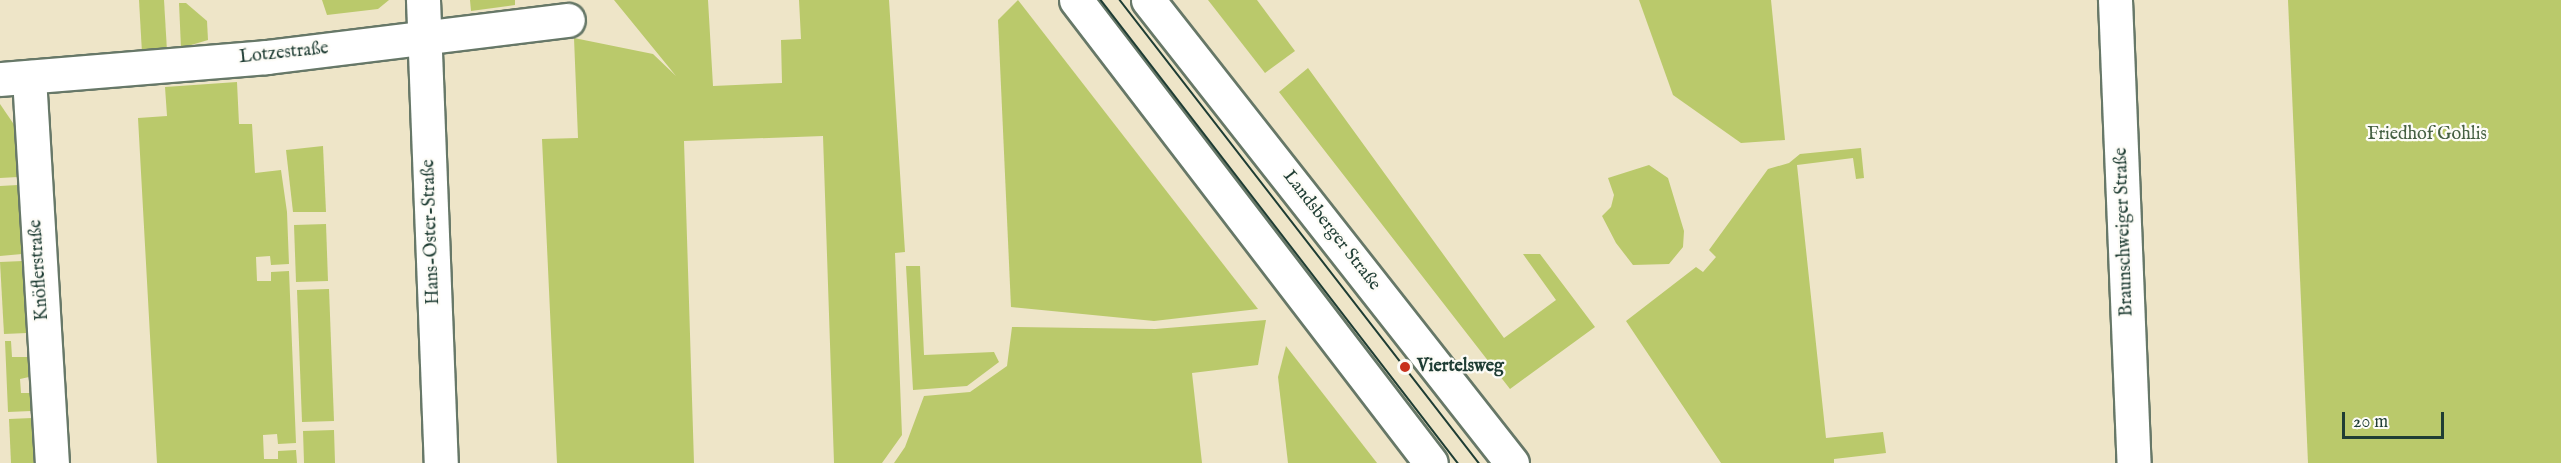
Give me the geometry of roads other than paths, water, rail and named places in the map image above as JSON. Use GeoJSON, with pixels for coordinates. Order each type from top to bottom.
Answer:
{"type":"FeatureCollection","features":[{"type":"Feature","properties":{"kind":"street","name":"Hans-Oster-Straße"},"geometry":{"type":"LineString","coordinates":[[423,0],[441,463]]}},
{"type":"Feature","properties":{"kind":"street"},"geometry":{"type":"LineString","coordinates":[[1076,0],[1431,463]]}},
{"type":"Feature","properties":{"kind":"street","name":"Landsberger Straße"},"geometry":{"type":"LineString","coordinates":[[1148,0],[1512,463]]}},
{"type":"Feature","properties":{"kind":"street","name":"Braunschweiger Straße"},"geometry":{"type":"LineString","coordinates":[[2115,0],[2134,463]]}},
{"type":"Feature","properties":{"kind":"street","name":"Lotzestraße"},"geometry":{"type":"LineString","coordinates":[[14,78],[424,40],[568,20]]}},
{"type":"Feature","properties":{"kind":"street","name":"Knöflerstraße"},"geometry":{"type":"LineString","coordinates":[[14,78],[52,463]]}},
{"type":"Feature","properties":{"kind":"tram line"},"geometry":{"type":"LineString","coordinates":[[1101,0],[1458,463]]}},
{"type":"Feature","properties":{"kind":"tram line"},"geometry":{"type":"LineString","coordinates":[[1120,0],[1479,463]]}},
{"type":"Feature","properties":{"kind":"place","name":"Viertelsweg"},"geometry":{"type":"Point","coordinates":[1405,367]}},
{"type":"Feature","properties":{"kind":"park label","name":"Friedhof Gohlis"},"geometry":{"type":"Point","coordinates":[2427,135]}}]}
